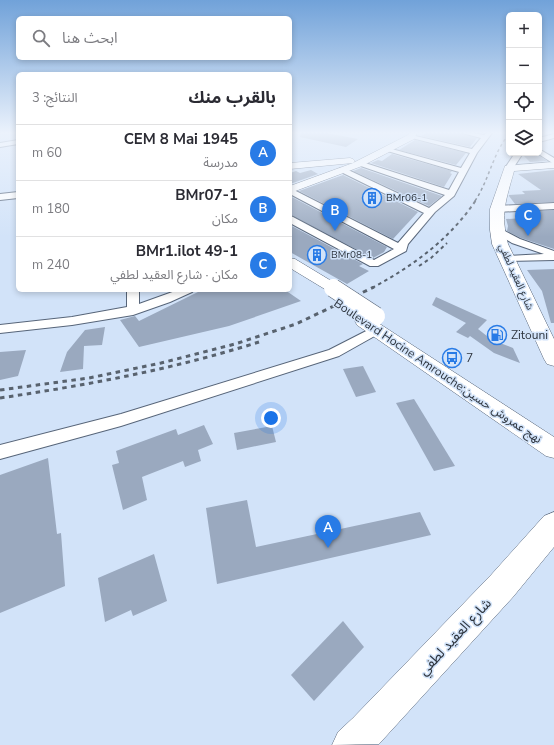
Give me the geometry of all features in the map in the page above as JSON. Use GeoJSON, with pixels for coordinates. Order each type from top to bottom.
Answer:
{"type":"FeatureCollection","features":[{"type":"Feature","properties":{"kind":"main road","name":"شارع العقيد لطفي"},"geometry":{"type":"LineString","coordinates":[[510,168],[497,209],[497,230],[500,244],[554,359]]}},
{"type":"Feature","properties":{"kind":"main road"},"geometry":{"type":"LineString","coordinates":[[292,264],[328,291]]}},
{"type":"Feature","properties":{"kind":"main road"},"geometry":{"type":"LineString","coordinates":[[292,273],[328,291]]}},
{"type":"Feature","properties":{"kind":"main road","name":"Boulevard Hocine Amrouche;نهج عمروش حسين"},"geometry":{"type":"LineString","coordinates":[[328,291],[554,449]]}},
{"type":"Feature","properties":{"kind":"main road","name":"Boulevard Hocine Amrouche;نهج عمروش حسين"},"geometry":{"type":"LineString","coordinates":[[372,322],[554,434]]}},
{"type":"Feature","properties":{"kind":"main road","name":"شارع العقيد لطفي"},"geometry":{"type":"LineString","coordinates":[[351,745],[366,731],[502,586],[554,525]]}},
{"type":"Feature","properties":{"kind":"street"},"geometry":{"type":"LineString","coordinates":[[292,189],[347,168]]}},
{"type":"Feature","properties":{"kind":"street"},"geometry":{"type":"LineString","coordinates":[[379,168],[451,194]]}},
{"type":"Feature","properties":{"kind":"street"},"geometry":{"type":"LineString","coordinates":[[451,168],[463,171]]}},
{"type":"Feature","properties":{"kind":"street"},"geometry":{"type":"LineString","coordinates":[[402,249],[403,242],[430,212],[451,194],[465,168]]}},
{"type":"Feature","properties":{"kind":"street"},"geometry":{"type":"LineString","coordinates":[[341,170],[430,212]]}},
{"type":"Feature","properties":{"kind":"street"},"geometry":{"type":"LineString","coordinates":[[292,191],[402,249]]}},
{"type":"Feature","properties":{"kind":"street"},"geometry":{"type":"LineString","coordinates":[[0,197],[16,195]]}},
{"type":"Feature","properties":{"kind":"street"},"geometry":{"type":"LineString","coordinates":[[497,209],[554,206]]}},
{"type":"Feature","properties":{"kind":"street"},"geometry":{"type":"LineString","coordinates":[[292,220],[374,264],[402,249]]}},
{"type":"Feature","properties":{"kind":"street"},"geometry":{"type":"LineString","coordinates":[[497,230],[516,241],[554,256]]}},
{"type":"Feature","properties":{"kind":"street"},"geometry":{"type":"LineString","coordinates":[[508,259],[554,256]]}},
{"type":"Feature","properties":{"kind":"street"},"geometry":{"type":"LineString","coordinates":[[133,292],[133,310]]}},
{"type":"Feature","properties":{"kind":"street"},"geometry":{"type":"LineString","coordinates":[[0,329],[110,316],[133,310],[182,292]]}},
{"type":"Feature","properties":{"kind":"street"},"geometry":{"type":"LineString","coordinates":[[0,452],[121,420],[334,353],[372,322]]}},
{"type":"Feature","properties":{"kind":"building"},"geometry":{"type":"Polygon","coordinates":[[[361,168],[442,196],[429,206],[353,171],[361,168]]]}},
{"type":"Feature","properties":{"kind":"building"},"geometry":{"type":"Polygon","coordinates":[[[385,168],[441,168],[452,171],[450,173],[452,174],[444,187],[385,168]]]}},
{"type":"Feature","properties":{"kind":"building"},"geometry":{"type":"Polygon","coordinates":[[[311,170],[318,174],[292,183],[292,172],[296,171],[300,173],[311,170]]]}},
{"type":"Feature","properties":{"kind":"building"},"geometry":{"type":"Polygon","coordinates":[[[554,170],[554,202],[515,204],[509,196],[525,194],[522,191],[541,190],[518,174],[554,170]]]}},
{"type":"Feature","properties":{"kind":"building"},"geometry":{"type":"Polygon","coordinates":[[[343,175],[418,212],[393,239],[299,191],[343,175]]]}},
{"type":"Feature","properties":{"kind":"building"},"geometry":{"type":"Polygon","coordinates":[[[292,197],[387,247],[384,252],[373,258],[292,216],[292,197]]]}},
{"type":"Feature","properties":{"kind":"building"},"geometry":{"type":"Polygon","coordinates":[[[554,210],[554,249],[521,238],[507,231],[508,226],[506,219],[525,218],[523,216],[526,216],[523,212],[554,210]]]}},
{"type":"Feature","properties":{"kind":"building","name":"BMr08-1"},"geometry":{"type":"Polygon","coordinates":[[[292,226],[363,264],[359,266],[369,271],[347,284],[292,253],[292,226]]]}},
{"type":"Feature","properties":{"kind":"building"},"geometry":{"type":"Polygon","coordinates":[[[554,269],[554,323],[551,323],[542,291],[527,270],[554,269]]]}},
{"type":"Feature","properties":{"kind":"building"},"geometry":{"type":"Polygon","coordinates":[[[198,292],[288,292],[301,301],[229,326],[139,347],[120,320],[135,316],[139,321],[198,292]]]}},
{"type":"Feature","properties":{"kind":"building"},"geometry":{"type":"Polygon","coordinates":[[[436,297],[487,320],[478,329],[492,340],[513,348],[520,363],[494,353],[470,336],[468,338],[456,332],[466,323],[432,305],[436,297]]]}},
{"type":"Feature","properties":{"kind":"building"},"geometry":{"type":"Polygon","coordinates":[[[105,327],[102,345],[84,346],[83,369],[60,372],[67,352],[85,330],[105,327]]]}},
{"type":"Feature","properties":{"kind":"building"},"geometry":{"type":"Polygon","coordinates":[[[26,350],[18,376],[0,380],[0,352],[26,350]]]}},
{"type":"Feature","properties":{"kind":"building"},"geometry":{"type":"Polygon","coordinates":[[[363,366],[376,392],[356,397],[343,369],[363,366]]]}},
{"type":"Feature","properties":{"kind":"building"},"geometry":{"type":"Polygon","coordinates":[[[414,399],[455,466],[434,471],[396,403],[414,399]]]}},
{"type":"Feature","properties":{"kind":"building"},"geometry":{"type":"Polygon","coordinates":[[[204,425],[213,444],[198,450],[201,461],[185,467],[183,461],[142,477],[147,500],[123,510],[112,465],[119,463],[116,451],[176,429],[178,435],[204,425]]]}},
{"type":"Feature","properties":{"kind":"building"},"geometry":{"type":"Polygon","coordinates":[[[272,426],[276,442],[237,450],[234,433],[272,426]]]}},
{"type":"Feature","properties":{"kind":"building"},"geometry":{"type":"Polygon","coordinates":[[[48,458],[57,534],[61,533],[65,586],[0,613],[0,475],[48,458]]]}},
{"type":"Feature","properties":{"kind":"building"},"geometry":{"type":"Polygon","coordinates":[[[247,500],[256,547],[420,512],[431,535],[217,584],[206,508],[247,500]]]}},
{"type":"Feature","properties":{"kind":"building"},"geometry":{"type":"Polygon","coordinates":[[[154,554],[167,601],[133,616],[131,610],[105,622],[98,578],[154,554]]]}},
{"type":"Feature","properties":{"kind":"building"},"geometry":{"type":"Polygon","coordinates":[[[343,621],[364,647],[314,701],[291,675],[343,621]]]}},
{"type":"Feature","properties":{"kind":"railway"},"geometry":{"type":"LineString","coordinates":[[475,201],[491,168]]}},
{"type":"Feature","properties":{"kind":"railway"},"geometry":{"type":"LineString","coordinates":[[373,288],[416,261],[430,250],[455,227],[476,200]]}},
{"type":"Feature","properties":{"kind":"railway"},"geometry":{"type":"LineString","coordinates":[[419,266],[431,258],[447,243]]}},
{"type":"Feature","properties":{"kind":"railway"},"geometry":{"type":"LineString","coordinates":[[0,390],[89,378],[161,363],[235,344],[296,324],[373,288]]}},
{"type":"Feature","properties":{"kind":"railway"},"geometry":{"type":"LineString","coordinates":[[0,398],[66,388],[131,375],[227,352],[259,342]]}},
{"type":"Feature","properties":{"kind":"place","name":"BMr06-1"},"geometry":{"type":"Point","coordinates":[372,198]}},
{"type":"Feature","properties":{"kind":"place","name":"BMr07-1"},"geometry":{"type":"Point","coordinates":[335,231]}},
{"type":"Feature","properties":{"kind":"place","name":"BMr1.ilot 49-1"},"geometry":{"type":"Point","coordinates":[528,236]}},
{"type":"Feature","properties":{"kind":"place","name":"BMr08-1"},"geometry":{"type":"Point","coordinates":[317,255]}},
{"type":"Feature","properties":{"kind":"place","name":"Zitouni"},"geometry":{"type":"Point","coordinates":[497,335]}},
{"type":"Feature","properties":{"kind":"place","name":"7"},"geometry":{"type":"Point","coordinates":[452,358]}},
{"type":"Feature","properties":{"kind":"place","name":"CEM 8 Mai 1945"},"geometry":{"type":"Point","coordinates":[328,548]}}]}
